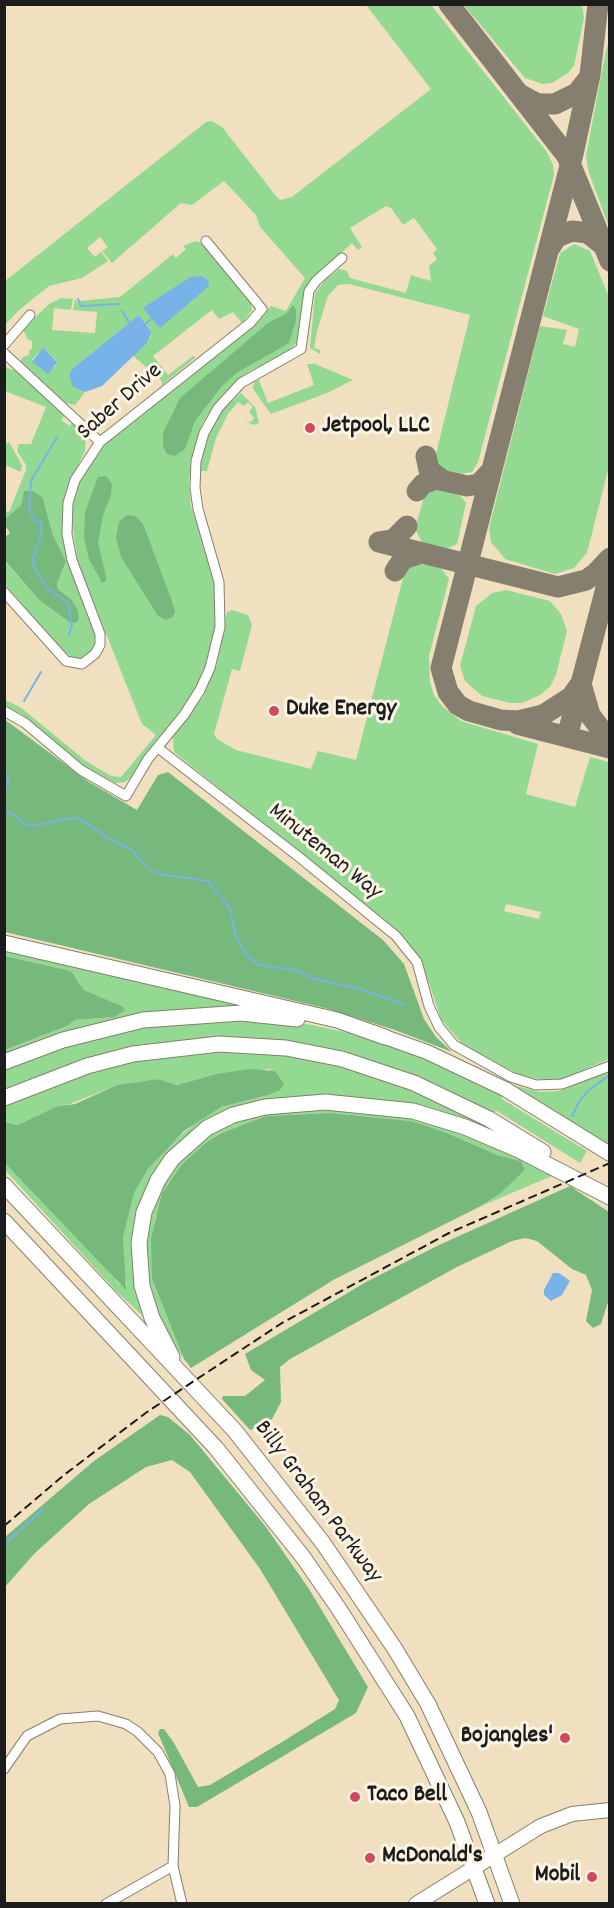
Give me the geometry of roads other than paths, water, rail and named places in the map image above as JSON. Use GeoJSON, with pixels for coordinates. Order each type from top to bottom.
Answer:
{"type":"FeatureCollection","features":[{"type":"Feature","properties":{"kind":"highway"},"geometry":{"type":"LineString","coordinates":[[4,943],[337,1020],[386,1036]]}},
{"type":"Feature","properties":{"kind":"highway"},"geometry":{"type":"LineString","coordinates":[[4,1062],[63,1040],[118,1025],[197,1014],[241,1013],[290,1018],[386,1036]]}},
{"type":"Feature","properties":{"kind":"highway"},"geometry":{"type":"LineString","coordinates":[[4,1098],[87,1066],[133,1054],[203,1045],[286,1048],[375,1068],[442,1096],[489,1119],[609,1195]]}},
{"type":"Feature","properties":{"kind":"highway"},"geometry":{"type":"LineString","coordinates":[[182,1375],[152,1318],[144,1295],[138,1259],[140,1230],[150,1196],[172,1159],[207,1128],[234,1115],[265,1107],[325,1102],[413,1111],[465,1127],[519,1150],[609,1195]]}},
{"type":"Feature","properties":{"kind":"highway","name":"Billy Graham Parkway"},"geometry":{"type":"LineString","coordinates":[[4,1185],[235,1431],[322,1542],[394,1649],[447,1740],[480,1812],[512,1904]]}},
{"type":"Feature","properties":{"kind":"highway","name":"Billy Graham Parkway"},"geometry":{"type":"LineString","coordinates":[[4,1221],[216,1448],[303,1557],[407,1716],[442,1786],[487,1904]]}},
{"type":"Feature","properties":{"kind":"main road"},"geometry":{"type":"LineString","coordinates":[[386,1036],[427,1052],[505,1089],[609,1154]]}},
{"type":"Feature","properties":{"kind":"main road"},"geometry":{"type":"LineString","coordinates":[[416,1904],[494,1854],[556,1819],[609,1810]]}},
{"type":"Feature","properties":{"kind":"street","name":"Saber Drive"},"geometry":{"type":"LineString","coordinates":[[4,592],[66,661],[82,664],[95,654],[100,634],[72,560],[67,534],[68,502],[83,464],[99,442],[250,323],[262,309],[206,241]]}},
{"type":"Feature","properties":{"kind":"street"},"geometry":{"type":"LineString","coordinates":[[4,711],[25,723],[81,770],[130,799],[158,748],[200,690],[210,668],[220,627],[221,602],[217,568],[198,509],[195,488],[196,460],[204,433],[218,408],[241,383],[262,369],[290,358],[301,349],[309,291],[316,281],[342,258]]}},
{"type":"Feature","properties":{"kind":"street"},"geometry":{"type":"LineString","coordinates":[[4,345],[30,315]]}},
{"type":"Feature","properties":{"kind":"street"},"geometry":{"type":"LineString","coordinates":[[4,353],[99,442]]}},
{"type":"Feature","properties":{"kind":"street","name":"Minuteman Way"},"geometry":{"type":"LineString","coordinates":[[158,748],[299,857],[396,936],[417,962],[429,1006],[439,1027],[454,1045],[511,1077],[536,1085],[562,1084],[609,1066]]}},
{"type":"Feature","properties":{"kind":"street"},"geometry":{"type":"LineString","coordinates":[[4,1769],[27,1736],[60,1719],[99,1716],[126,1724],[150,1742],[170,1774],[175,1806],[173,1866],[182,1904]]}},
{"type":"Feature","properties":{"kind":"street"},"geometry":{"type":"LineString","coordinates":[[106,1904],[173,1866]]}},
{"type":"Feature","properties":{"kind":"water"},"geometry":{"type":"Polygon","coordinates":[[[201,276],[208,280],[209,286],[160,328],[143,308],[190,277],[201,276]]]}},
{"type":"Feature","properties":{"kind":"water"},"geometry":{"type":"Polygon","coordinates":[[[139,315],[152,333],[146,344],[102,386],[85,392],[73,387],[69,376],[72,369],[139,315]]]}},
{"type":"Feature","properties":{"kind":"water"},"geometry":{"type":"Polygon","coordinates":[[[43,347],[57,362],[48,374],[32,362],[43,347]]]}},
{"type":"Feature","properties":{"kind":"water"},"geometry":{"type":"Polygon","coordinates":[[[553,1273],[559,1273],[570,1281],[562,1295],[551,1301],[544,1295],[544,1290],[553,1273]]]}},
{"type":"Feature","properties":{"kind":"waterway"},"geometry":{"type":"LineString","coordinates":[[78,299],[81,306],[119,304]]}},
{"type":"Feature","properties":{"kind":"waterway"},"geometry":{"type":"LineString","coordinates":[[122,311],[130,324]]}},
{"type":"Feature","properties":{"kind":"waterway"},"geometry":{"type":"LineString","coordinates":[[144,325],[154,317]]}},
{"type":"Feature","properties":{"kind":"waterway"},"geometry":{"type":"LineString","coordinates":[[57,437],[31,481],[29,508],[35,521],[41,522],[41,536],[33,558],[34,567],[46,587],[68,603],[72,625],[69,635]]}},
{"type":"Feature","properties":{"kind":"waterway"},"geometry":{"type":"LineString","coordinates":[[24,701],[41,672]]}},
{"type":"Feature","properties":{"kind":"waterway"},"geometry":{"type":"LineString","coordinates":[[4,772],[9,779],[4,793]]}},
{"type":"Feature","properties":{"kind":"waterway"},"geometry":{"type":"LineString","coordinates":[[4,813],[11,813],[23,823],[33,826],[72,818],[80,819],[113,841],[131,849],[147,867],[159,874],[208,881],[230,909],[236,936],[246,954],[259,965],[294,970],[315,979],[360,989],[404,1004]]}},
{"type":"Feature","properties":{"kind":"waterway"},"geometry":{"type":"LineString","coordinates":[[572,1116],[588,1091],[608,1076]]}},
{"type":"Feature","properties":{"kind":"waterway"},"geometry":{"type":"LineString","coordinates":[[4,1545],[42,1510]]}},
{"type":"Feature","properties":{"kind":"railway"},"geometry":{"type":"LineString","coordinates":[[4,1526],[64,1475],[147,1412],[282,1323],[449,1233],[610,1163]]}},
{"type":"Feature","properties":{"kind":"place","name":"Jetpool, LLC"},"geometry":{"type":"Point","coordinates":[310,428]}},
{"type":"Feature","properties":{"kind":"place","name":"Duke Energy"},"geometry":{"type":"Point","coordinates":[274,711]}},
{"type":"Feature","properties":{"kind":"place","name":"Bojangles'"},"geometry":{"type":"Point","coordinates":[565,1738]}},
{"type":"Feature","properties":{"kind":"place","name":"Taco Bell"},"geometry":{"type":"Point","coordinates":[355,1797]}},
{"type":"Feature","properties":{"kind":"place","name":"McDonald's"},"geometry":{"type":"Point","coordinates":[370,1858]}},
{"type":"Feature","properties":{"kind":"place","name":"Mobil"},"geometry":{"type":"Point","coordinates":[592,1877]}}]}
